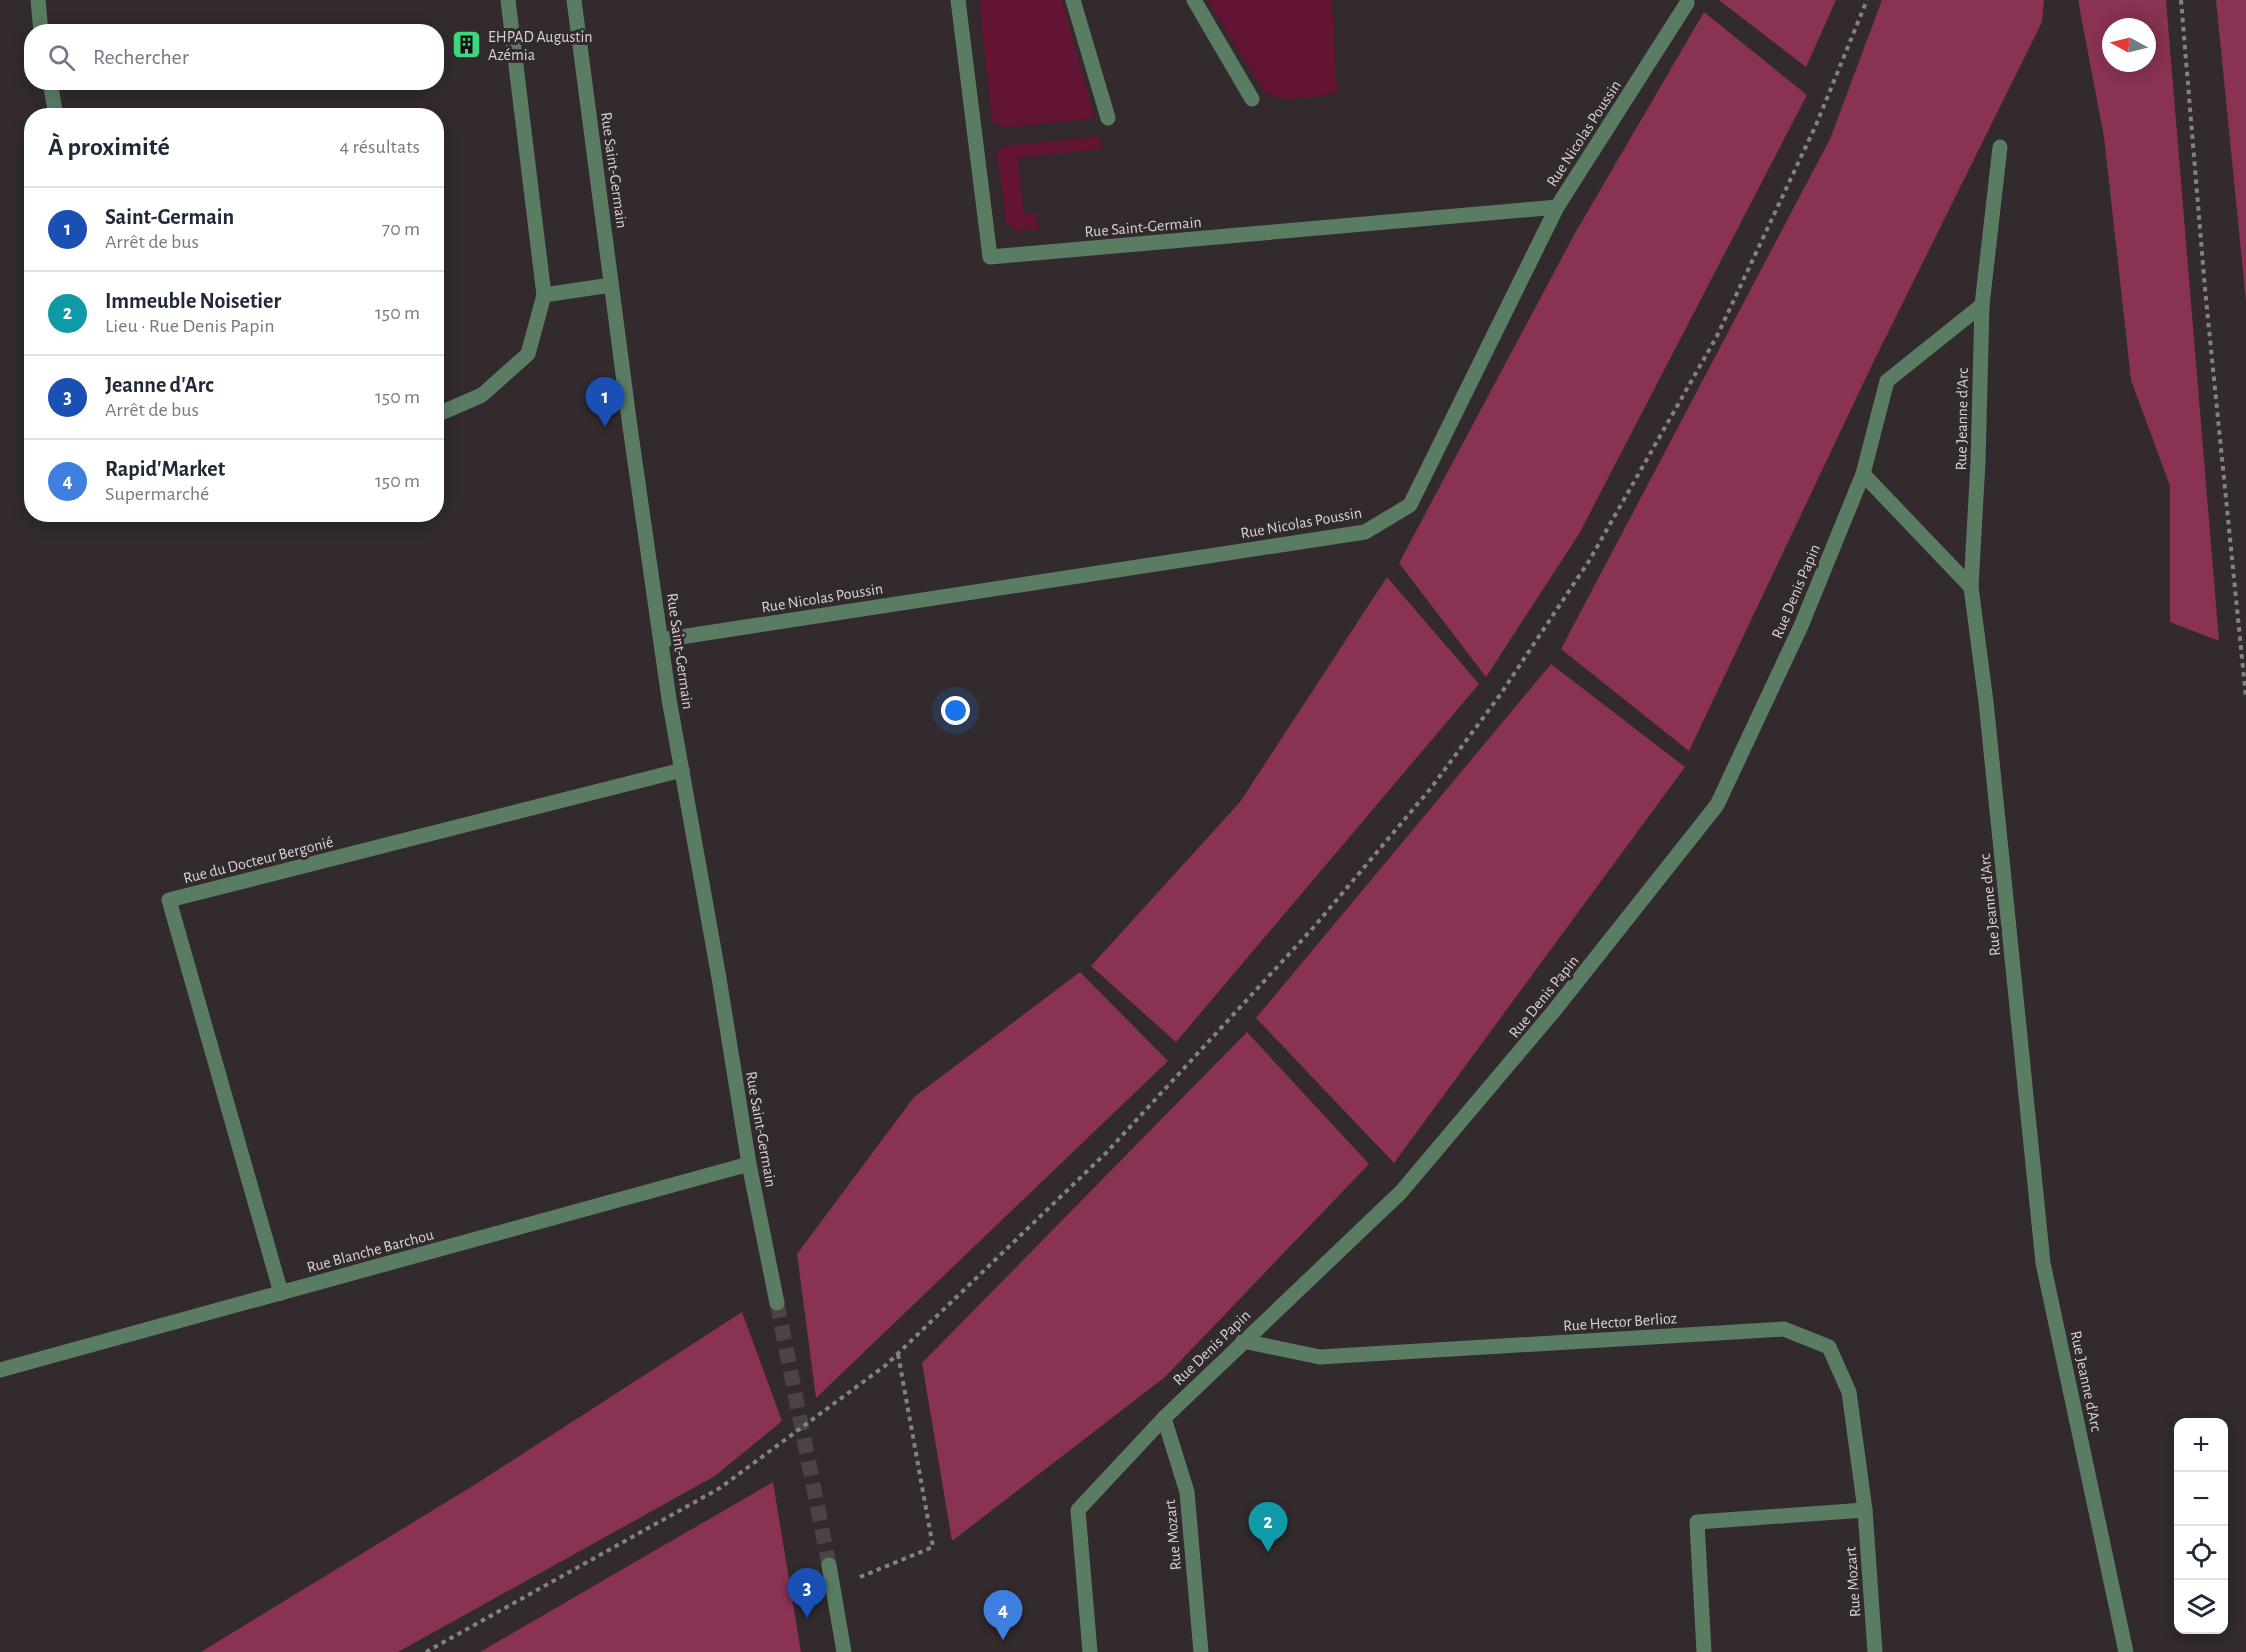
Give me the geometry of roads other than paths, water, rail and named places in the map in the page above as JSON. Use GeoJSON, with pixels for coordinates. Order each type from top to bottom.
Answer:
{"type":"FeatureCollection","features":[{"type":"Feature","properties":{"kind":"street"},"geometry":{"type":"LineString","coordinates":[[38,0],[40,24]]}},
{"type":"Feature","properties":{"kind":"street"},"geometry":{"type":"LineString","coordinates":[[444,412],[482,395],[528,354],[544,295],[508,0]]}},
{"type":"Feature","properties":{"kind":"street","name":"Rue Saint-Germain"},"geometry":{"type":"LineString","coordinates":[[574,0],[661,640],[749,1164],[777,1303]]}},
{"type":"Feature","properties":{"kind":"street","name":"Rue Saint-Germain"},"geometry":{"type":"LineString","coordinates":[[958,0],[990,257],[1557,207]]}},
{"type":"Feature","properties":{"kind":"street"},"geometry":{"type":"LineString","coordinates":[[1073,0],[1108,118]]}},
{"type":"Feature","properties":{"kind":"street"},"geometry":{"type":"LineString","coordinates":[[1194,0],[1252,99]]}},
{"type":"Feature","properties":{"kind":"street","name":"Rue Nicolas Poussin"},"geometry":{"type":"LineString","coordinates":[[661,640],[1365,532],[1410,505],[1557,207],[1687,3]]}},
{"type":"Feature","properties":{"kind":"street"},"geometry":{"type":"LineString","coordinates":[[51,90],[55,108]]}},
{"type":"Feature","properties":{"kind":"street","name":"Rue Jeanne d'Arc"},"geometry":{"type":"LineString","coordinates":[[2000,147],[1982,305],[1978,462],[1971,587],[1986,702],[2043,1263],[2126,1652]]}},
{"type":"Feature","properties":{"kind":"street"},"geometry":{"type":"LineString","coordinates":[[544,295],[611,285]]}},
{"type":"Feature","properties":{"kind":"street","name":"Rue Denis Papin"},"geometry":{"type":"LineString","coordinates":[[1090,1652],[1078,1510],[1164,1418],[1401,1192],[1553,1012],[1717,805],[1801,626],[1863,474],[1887,381],[1982,305]]}},
{"type":"Feature","properties":{"kind":"street"},"geometry":{"type":"LineString","coordinates":[[1863,474],[1971,587]]}},
{"type":"Feature","properties":{"kind":"street","name":"Rue du Docteur Bergonié"},"geometry":{"type":"LineString","coordinates":[[281,1293],[169,900],[682,770]]}},
{"type":"Feature","properties":{"kind":"street","name":"Rue Blanche Barchou"},"geometry":{"type":"LineString","coordinates":[[0,1370],[749,1164]]}},
{"type":"Feature","properties":{"kind":"street","name":"Rue Hector Berlioz"},"geometry":{"type":"LineString","coordinates":[[1244,1341],[1320,1357],[1784,1329],[1829,1347],[1849,1392],[1865,1510]]}},
{"type":"Feature","properties":{"kind":"street","name":"Rue Mozart"},"geometry":{"type":"LineString","coordinates":[[1164,1418],[1187,1492],[1201,1652]]}},
{"type":"Feature","properties":{"kind":"street"},"geometry":{"type":"LineString","coordinates":[[1704,1652],[1697,1522],[1865,1510]]}},
{"type":"Feature","properties":{"kind":"street","name":"Rue Mozart"},"geometry":{"type":"LineString","coordinates":[[1865,1510],[1875,1652]]}},
{"type":"Feature","properties":{"kind":"street"},"geometry":{"type":"LineString","coordinates":[[829,1565],[844,1652]]}},
{"type":"Feature","properties":{"kind":"tunnel"},"geometry":{"type":"LineString","coordinates":[[777,1303],[829,1565]]}},
{"type":"Feature","properties":{"kind":"place","name":"EHPAD Augustin Azémia"},"geometry":{"type":"Point","coordinates":[467,45]}},
{"type":"Feature","properties":{"kind":"place","name":"Saint-Germain"},"geometry":{"type":"Point","coordinates":[605,427]}},
{"type":"Feature","properties":{"kind":"place","name":"Immeuble Noisetier"},"geometry":{"type":"Point","coordinates":[1268,1552]}},
{"type":"Feature","properties":{"kind":"place","name":"Jeanne d'Arc"},"geometry":{"type":"Point","coordinates":[807,1618]}},
{"type":"Feature","properties":{"kind":"place","name":"Rapid'Market"},"geometry":{"type":"Point","coordinates":[1003,1640]}}]}
